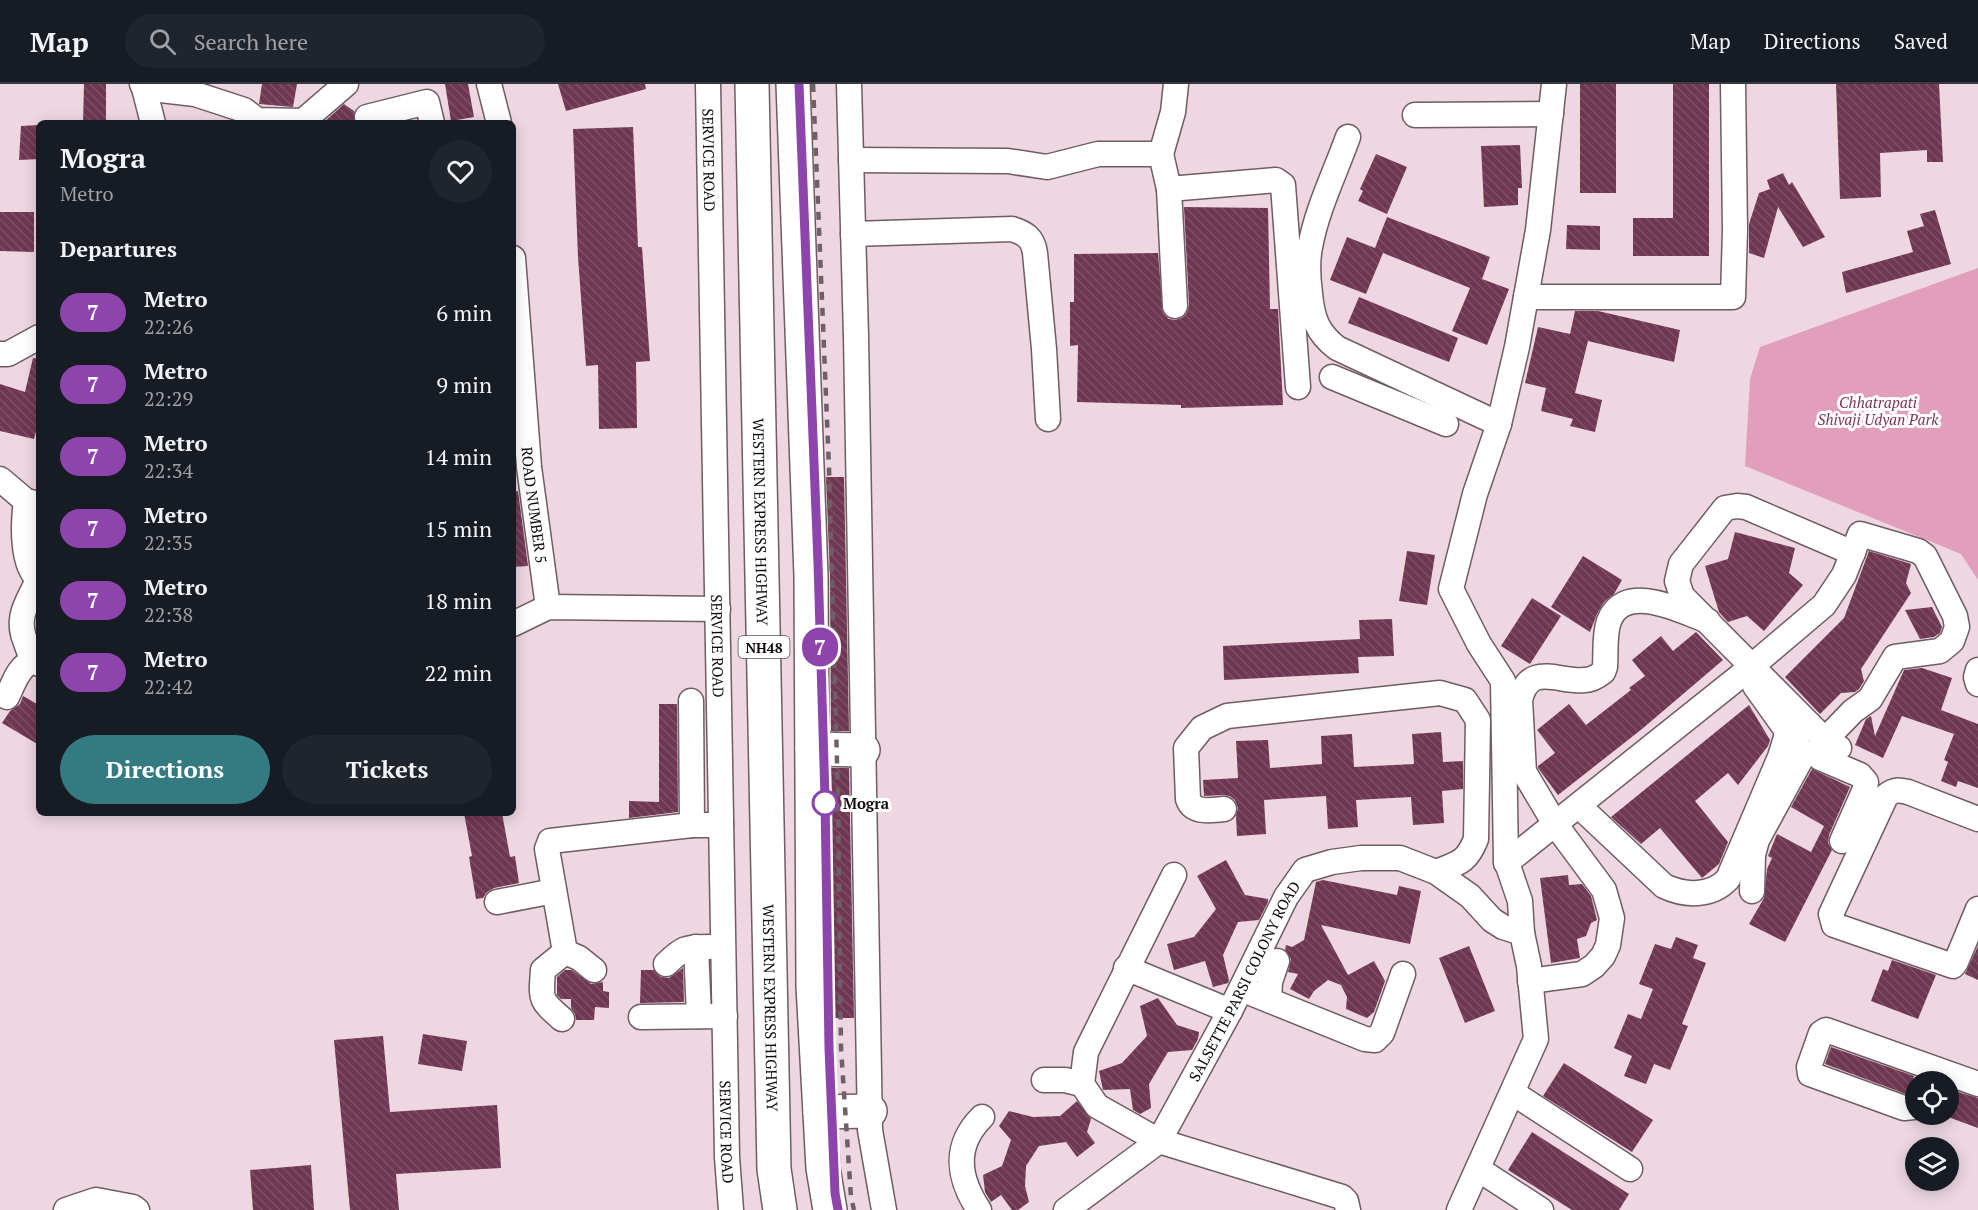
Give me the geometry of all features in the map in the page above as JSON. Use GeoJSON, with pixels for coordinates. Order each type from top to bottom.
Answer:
{"type":"FeatureCollection","features":[{"type":"Feature","properties":{"kind":"highway","name":"WESTERN EXPRESS HIGHWAY"},"geometry":{"type":"LineString","coordinates":[[752,84],[774,1168],[780,1210]]}},
{"type":"Feature","properties":{"kind":"highway","name":"NH48"},"geometry":{"type":"LineString","coordinates":[[793,84],[811,576],[813,986],[823,1168],[830,1210]]}},
{"type":"Feature","properties":{"kind":"highway"},"geometry":{"type":"LineString","coordinates":[[812,749],[863,750]]}},
{"type":"Feature","properties":{"kind":"highway"},"geometry":{"type":"LineString","coordinates":[[820,1112],[870,1111]]}},
{"type":"Feature","properties":{"kind":"street"},"geometry":{"type":"LineString","coordinates":[[489,84],[498,120]]}},
{"type":"Feature","properties":{"kind":"street","name":"SERVICE ROAD"},"geometry":{"type":"LineString","coordinates":[[708,84],[727,1157],[731,1210]]}},
{"type":"Feature","properties":{"kind":"street"},"geometry":{"type":"LineString","coordinates":[[849,84],[870,1130],[884,1210]]}},
{"type":"Feature","properties":{"kind":"street"},"geometry":{"type":"LineString","coordinates":[[1175,306],[1169,189],[1161,154],[1173,112],[1176,84]]}},
{"type":"Feature","properties":{"kind":"street"},"geometry":{"type":"LineString","coordinates":[[1459,1210],[1536,1039],[1520,901],[1506,863],[1503,681],[1479,644],[1451,589],[1475,494],[1499,424],[1526,297],[1546,170],[1554,84]]}},
{"type":"Feature","properties":{"kind":"street"},"geometry":{"type":"LineString","coordinates":[[1526,297],[1733,297],[1735,219],[1733,84]]}},
{"type":"Feature","properties":{"kind":"street"},"geometry":{"type":"LineString","coordinates":[[152,120],[143,86],[195,94],[244,110],[257,120]]}},
{"type":"Feature","properties":{"kind":"street"},"geometry":{"type":"LineString","coordinates":[[305,120],[341,89],[371,120],[404,116],[427,102],[431,120]]}},
{"type":"Feature","properties":{"kind":"street"},"geometry":{"type":"LineString","coordinates":[[1415,115],[1551,114]]}},
{"type":"Feature","properties":{"kind":"street"},"geometry":{"type":"LineString","coordinates":[[1348,137],[1314,229],[1309,249],[1308,275],[1311,305],[1324,338],[1337,348],[1499,424]]}},
{"type":"Feature","properties":{"kind":"street"},"geometry":{"type":"LineString","coordinates":[[851,159],[1008,161],[1047,167],[1098,154],[1161,154]]}},
{"type":"Feature","properties":{"kind":"street"},"geometry":{"type":"LineString","coordinates":[[1169,189],[1276,180],[1283,185],[1298,387]]}},
{"type":"Feature","properties":{"kind":"street"},"geometry":{"type":"LineString","coordinates":[[853,234],[1012,229],[1029,237],[1034,245],[1035,253],[1048,419]]}},
{"type":"Feature","properties":{"kind":"street","name":"ROAD NUMBER 5"},"geometry":{"type":"LineString","coordinates":[[516,327],[530,466],[548,607]]}},
{"type":"Feature","properties":{"kind":"street"},"geometry":{"type":"LineString","coordinates":[[0,354],[8,354],[36,339]]}},
{"type":"Feature","properties":{"kind":"street"},"geometry":{"type":"LineString","coordinates":[[1387,400],[1397,376]]}},
{"type":"Feature","properties":{"kind":"street"},"geometry":{"type":"LineString","coordinates":[[1332,377],[1446,424]]}},
{"type":"Feature","properties":{"kind":"street"},"geometry":{"type":"LineString","coordinates":[[0,479],[32,503],[24,529],[29,566],[36,577]]}},
{"type":"Feature","properties":{"kind":"street"},"geometry":{"type":"LineString","coordinates":[[1853,553],[1746,507],[1737,506],[1725,508],[1681,564],[1677,581],[1682,596],[1708,621],[1749,669],[1825,740],[1870,763]]}},
{"type":"Feature","properties":{"kind":"street"},"geometry":{"type":"LineString","coordinates":[[1506,863],[1749,669],[1824,605],[1844,575],[1860,534],[1922,553],[1927,558],[1952,608],[1957,627],[1952,641],[1944,649],[1900,655],[1892,659],[1870,699],[1853,711],[1825,740],[1818,752],[1819,757],[1860,776],[1866,784],[1842,841]]}},
{"type":"Feature","properties":{"kind":"street"},"geometry":{"type":"LineString","coordinates":[[36,587],[20,623],[29,654],[36,662]]}},
{"type":"Feature","properties":{"kind":"street"},"geometry":{"type":"LineString","coordinates":[[1530,981],[1582,974],[1594,966],[1603,956],[1608,945],[1612,918],[1604,890],[1556,824],[1524,772],[1520,700],[1525,685],[1537,677],[1584,680],[1603,672],[1608,623],[1616,609],[1625,603],[1635,600],[1648,601],[1708,621]]}},
{"type":"Feature","properties":{"kind":"street"},"geometry":{"type":"LineString","coordinates":[[516,623],[548,607],[718,609]]}},
{"type":"Feature","properties":{"kind":"street"},"geometry":{"type":"LineString","coordinates":[[7,697],[23,666],[28,662],[36,662]]}},
{"type":"Feature","properties":{"kind":"street"},"geometry":{"type":"LineString","coordinates":[[1749,669],[1802,751],[1802,758],[1757,840],[1753,855],[1752,891]]}},
{"type":"Feature","properties":{"kind":"street"},"geometry":{"type":"LineString","coordinates":[[1978,670],[1976,677],[1978,684]]}},
{"type":"Feature","properties":{"kind":"street"},"geometry":{"type":"LineString","coordinates":[[1224,809],[1197,810],[1190,805],[1186,748],[1202,728],[1227,716],[1440,693],[1465,700],[1478,720],[1476,839],[1470,855],[1457,864],[1437,872]]}},
{"type":"Feature","properties":{"kind":"street"},"geometry":{"type":"LineString","coordinates":[[691,701],[692,825]]}},
{"type":"Feature","properties":{"kind":"street"},"geometry":{"type":"LineString","coordinates":[[1580,806],[1664,886],[1686,893],[1716,890],[1728,879],[1780,757],[1788,731]]}},
{"type":"Feature","properties":{"kind":"street"},"geometry":{"type":"LineString","coordinates":[[1978,819],[1908,792],[1891,791],[1830,914],[1834,925],[1953,966],[1978,909]]}},
{"type":"Feature","properties":{"kind":"street"},"geometry":{"type":"LineString","coordinates":[[565,952],[547,849],[550,841],[692,825],[722,825]]}},
{"type":"Feature","properties":{"kind":"street","name":"SALSETTE PARSI COLONY ROAD"},"geometry":{"type":"LineString","coordinates":[[1066,1210],[1159,1141],[1230,1011],[1286,897],[1305,870],[1332,862],[1361,858],[1400,858],[1437,872],[1470,896],[1492,920],[1503,927],[1522,933]]}},
{"type":"Feature","properties":{"kind":"street"},"geometry":{"type":"LineString","coordinates":[[1174,875],[1086,1052],[1082,1084],[1097,1106],[1159,1141],[1342,1197],[1346,1201],[1348,1210]]}},
{"type":"Feature","properties":{"kind":"street"},"geometry":{"type":"LineString","coordinates":[[497,902],[554,891]]}},
{"type":"Feature","properties":{"kind":"street"},"geometry":{"type":"LineString","coordinates":[[696,947],[699,1016]]}},
{"type":"Feature","properties":{"kind":"street"},"geometry":{"type":"LineString","coordinates":[[666,964],[682,949],[724,948]]}},
{"type":"Feature","properties":{"kind":"street"},"geometry":{"type":"LineString","coordinates":[[565,952],[579,958],[594,970]]}},
{"type":"Feature","properties":{"kind":"street"},"geometry":{"type":"LineString","coordinates":[[562,1019],[545,1004],[541,997],[543,970],[565,952]]}},
{"type":"Feature","properties":{"kind":"street"},"geometry":{"type":"LineString","coordinates":[[1269,1000],[1270,982],[1277,961]]}},
{"type":"Feature","properties":{"kind":"street"},"geometry":{"type":"LineString","coordinates":[[1126,968],[1230,1011]]}},
{"type":"Feature","properties":{"kind":"street"},"geometry":{"type":"LineString","coordinates":[[1241,989],[1365,1039],[1375,1040],[1382,1033],[1403,974]]}},
{"type":"Feature","properties":{"kind":"street"},"geometry":{"type":"LineString","coordinates":[[641,1017],[725,1016]]}},
{"type":"Feature","properties":{"kind":"street"},"geometry":{"type":"LineString","coordinates":[[1905,1108],[1813,1076],[1809,1072],[1809,1067],[1821,1033],[1826,1030],[1919,1071]]}},
{"type":"Feature","properties":{"kind":"street"},"geometry":{"type":"LineString","coordinates":[[1044,1080],[1065,1080],[1082,1084]]}},
{"type":"Feature","properties":{"kind":"street"},"geometry":{"type":"LineString","coordinates":[[1959,1080],[1978,1084]]}},
{"type":"Feature","properties":{"kind":"street"},"geometry":{"type":"LineString","coordinates":[[1513,1093],[1630,1169]]}},
{"type":"Feature","properties":{"kind":"street"},"geometry":{"type":"LineString","coordinates":[[979,1210],[969,1194],[962,1164],[967,1134],[982,1117]]}},
{"type":"Feature","properties":{"kind":"street"},"geometry":{"type":"LineString","coordinates":[[1478,1169],[1541,1210]]}},
{"type":"Feature","properties":{"kind":"street"},"geometry":{"type":"LineString","coordinates":[[66,1210],[96,1200],[133,1207],[137,1210]]}},
{"type":"Feature","properties":{"kind":"green space","name":"Chhatrapati Shivaji Udyan Park"},"geometry":{"type":"Polygon","coordinates":[[[1978,268],[1978,580],[1961,554],[1745,466],[1750,379],[1760,347],[1978,268]]]}},
{"type":"Feature","properties":{"kind":"building"},"geometry":{"type":"Polygon","coordinates":[[[84,84],[106,84],[106,120],[83,120],[84,84]]]}},
{"type":"Feature","properties":{"kind":"building"},"geometry":{"type":"Polygon","coordinates":[[[262,84],[297,84],[293,107],[259,104],[262,84]]]}},
{"type":"Feature","properties":{"kind":"building"},"geometry":{"type":"Polygon","coordinates":[[[445,84],[468,84],[474,117],[451,120],[445,84]]]}},
{"type":"Feature","properties":{"kind":"building"},"geometry":{"type":"Polygon","coordinates":[[[558,84],[645,84],[646,89],[566,111],[558,84]]]}},
{"type":"Feature","properties":{"kind":"building"},"geometry":{"type":"Polygon","coordinates":[[[1580,84],[1616,84],[1616,193],[1580,193],[1580,84]]]}},
{"type":"Feature","properties":{"kind":"building"},"geometry":{"type":"Polygon","coordinates":[[[1673,84],[1709,84],[1709,256],[1633,256],[1633,218],[1673,218],[1673,84]]]}},
{"type":"Feature","properties":{"kind":"building"},"geometry":{"type":"Polygon","coordinates":[[[1836,84],[1939,84],[1943,162],[1927,162],[1927,150],[1880,153],[1881,197],[1840,199],[1836,84]]]}},
{"type":"Feature","properties":{"kind":"building"},"geometry":{"type":"Polygon","coordinates":[[[344,104],[354,111],[354,120],[326,120],[344,104]]]}},
{"type":"Feature","properties":{"kind":"building"},"geometry":{"type":"Polygon","coordinates":[[[36,125],[36,159],[19,160],[21,126],[36,125]]]}},
{"type":"Feature","properties":{"kind":"building"},"geometry":{"type":"Polygon","coordinates":[[[633,127],[638,247],[642,247],[650,361],[636,362],[637,428],[599,429],[598,365],[586,366],[578,257],[573,129],[633,127]]]}},
{"type":"Feature","properties":{"kind":"building"},"geometry":{"type":"Polygon","coordinates":[[[1520,145],[1522,188],[1518,188],[1518,205],[1484,207],[1481,146],[1520,145]]]}},
{"type":"Feature","properties":{"kind":"building"},"geometry":{"type":"Polygon","coordinates":[[[1376,154],[1407,167],[1387,214],[1358,201],[1363,191],[1360,189],[1376,154]]]}},
{"type":"Feature","properties":{"kind":"building"},"geometry":{"type":"Polygon","coordinates":[[[1783,173],[1789,185],[1792,182],[1825,237],[1803,247],[1778,207],[1764,258],[1749,253],[1749,224],[1759,193],[1770,189],[1767,180],[1783,173]]]}},
{"type":"Feature","properties":{"kind":"building"},"geometry":{"type":"Polygon","coordinates":[[[1184,207],[1268,208],[1270,309],[1278,309],[1283,405],[1181,408],[1181,405],[1077,402],[1078,345],[1070,346],[1070,302],[1074,302],[1074,254],[1158,253],[1163,313],[1169,319],[1182,318],[1187,313],[1189,305],[1184,207]]]}},
{"type":"Feature","properties":{"kind":"building"},"geometry":{"type":"Polygon","coordinates":[[[1935,210],[1951,264],[1846,293],[1842,272],[1913,252],[1907,231],[1924,226],[1920,214],[1935,210]]]}},
{"type":"Feature","properties":{"kind":"building"},"geometry":{"type":"Polygon","coordinates":[[[0,212],[34,212],[34,252],[0,251],[0,212]]]}},
{"type":"Feature","properties":{"kind":"building"},"geometry":{"type":"Polygon","coordinates":[[[1387,217],[1490,257],[1482,279],[1509,289],[1487,345],[1452,331],[1470,288],[1383,253],[1366,294],[1330,280],[1347,237],[1375,248],[1387,217]]]}},
{"type":"Feature","properties":{"kind":"building"},"geometry":{"type":"Polygon","coordinates":[[[1567,225],[1600,226],[1600,250],[1566,249],[1567,225]]]}},
{"type":"Feature","properties":{"kind":"building"},"geometry":{"type":"Polygon","coordinates":[[[1359,297],[1458,338],[1449,362],[1348,323],[1359,297]]]}},
{"type":"Feature","properties":{"kind":"building"},"geometry":{"type":"Polygon","coordinates":[[[1575,311],[1598,311],[1680,330],[1674,362],[1588,341],[1575,393],[1602,400],[1595,432],[1570,426],[1573,419],[1541,411],[1546,388],[1525,383],[1538,327],[1570,334],[1575,311]]]}},
{"type":"Feature","properties":{"kind":"building"},"geometry":{"type":"Polygon","coordinates":[[[33,358],[36,358],[36,431],[34,439],[0,431],[0,384],[25,392],[33,358]]]}},
{"type":"Feature","properties":{"kind":"building"},"geometry":{"type":"Polygon","coordinates":[[[826,477],[844,477],[849,731],[831,731],[830,576],[826,477]]]}},
{"type":"Feature","properties":{"kind":"building"},"geometry":{"type":"Polygon","coordinates":[[[516,491],[518,491],[528,566],[516,567],[516,491]]]}},
{"type":"Feature","properties":{"kind":"building"},"geometry":{"type":"Polygon","coordinates":[[[1735,532],[1795,548],[1789,573],[1803,585],[1764,631],[1747,616],[1728,622],[1719,612],[1705,566],[1728,559],[1735,532]]]}},
{"type":"Feature","properties":{"kind":"building"},"geometry":{"type":"Polygon","coordinates":[[[1407,551],[1435,555],[1427,605],[1399,601],[1407,551]]]}},
{"type":"Feature","properties":{"kind":"building"},"geometry":{"type":"Polygon","coordinates":[[[1869,551],[1911,564],[1906,583],[1911,593],[1861,669],[1864,681],[1859,689],[1855,692],[1841,693],[1820,714],[1785,677],[1844,618],[1869,551]]]}},
{"type":"Feature","properties":{"kind":"building"},"geometry":{"type":"Polygon","coordinates":[[[1583,556],[1622,580],[1614,594],[1604,602],[1590,632],[1551,607],[1583,556]]]}},
{"type":"Feature","properties":{"kind":"building"},"geometry":{"type":"Polygon","coordinates":[[[1532,598],[1561,616],[1530,664],[1501,646],[1532,598]]]}},
{"type":"Feature","properties":{"kind":"building"},"geometry":{"type":"Polygon","coordinates":[[[1932,607],[1942,627],[1940,633],[1934,637],[1920,639],[1905,610],[1932,607]]]}},
{"type":"Feature","properties":{"kind":"building"},"geometry":{"type":"Polygon","coordinates":[[[1392,619],[1394,656],[1358,657],[1359,673],[1224,680],[1223,646],[1360,639],[1359,620],[1392,619]]]}},
{"type":"Feature","properties":{"kind":"building"},"geometry":{"type":"Polygon","coordinates":[[[1696,632],[1723,660],[1642,729],[1558,795],[1538,768],[1555,753],[1537,730],[1569,704],[1586,725],[1631,690],[1629,688],[1645,676],[1632,660],[1661,636],[1673,651],[1696,632]]]}},
{"type":"Feature","properties":{"kind":"building"},"geometry":{"type":"Polygon","coordinates":[[[1922,668],[1952,678],[1941,710],[1978,724],[1978,788],[1958,781],[1956,787],[1941,781],[1948,762],[1944,760],[1954,734],[1902,716],[1883,758],[1855,745],[1866,719],[1871,716],[1875,736],[1904,670],[1922,668]]]}},
{"type":"Feature","properties":{"kind":"building"},"geometry":{"type":"Polygon","coordinates":[[[23,696],[36,703],[36,743],[2,723],[10,711],[20,704],[23,696]]]}},
{"type":"Feature","properties":{"kind":"building"},"geometry":{"type":"Polygon","coordinates":[[[659,704],[677,704],[678,812],[629,818],[629,801],[659,802],[659,704]]]}},
{"type":"Feature","properties":{"kind":"building"},"geometry":{"type":"Polygon","coordinates":[[[1749,705],[1770,740],[1768,746],[1738,785],[1728,773],[1695,801],[1728,842],[1719,864],[1702,878],[1660,828],[1641,844],[1611,817],[1749,705]]]}},
{"type":"Feature","properties":{"kind":"building"},"geometry":{"type":"Polygon","coordinates":[[[1441,732],[1443,762],[1463,761],[1463,789],[1442,791],[1444,823],[1413,825],[1411,797],[1356,800],[1358,827],[1328,829],[1326,796],[1264,800],[1266,834],[1237,836],[1238,808],[1235,800],[1223,795],[1204,796],[1203,780],[1238,778],[1236,741],[1268,740],[1270,768],[1322,764],[1321,736],[1352,734],[1354,767],[1414,764],[1412,734],[1441,732]]]}},
{"type":"Feature","properties":{"kind":"building"},"geometry":{"type":"Polygon","coordinates":[[[831,768],[849,768],[854,1018],[834,1018],[831,768]]]}},
{"type":"Feature","properties":{"kind":"building"},"geometry":{"type":"Polygon","coordinates":[[[1812,769],[1850,787],[1829,835],[1828,843],[1832,850],[1785,942],[1749,924],[1764,898],[1767,869],[1772,858],[1768,856],[1777,834],[1811,852],[1824,826],[1791,807],[1812,769]]]}},
{"type":"Feature","properties":{"kind":"building"},"geometry":{"type":"Polygon","coordinates":[[[465,816],[503,816],[510,857],[515,856],[519,883],[494,888],[483,898],[476,899],[469,857],[472,856],[465,816]]]}},
{"type":"Feature","properties":{"kind":"building"},"geometry":{"type":"Polygon","coordinates":[[[1226,860],[1245,895],[1268,899],[1268,902],[1259,920],[1238,922],[1223,955],[1228,983],[1213,987],[1205,961],[1174,970],[1167,944],[1194,937],[1216,909],[1197,876],[1226,860]]]}},
{"type":"Feature","properties":{"kind":"building"},"geometry":{"type":"Polygon","coordinates":[[[1568,875],[1569,885],[1582,884],[1591,896],[1597,920],[1591,923],[1586,936],[1577,939],[1580,958],[1551,963],[1540,878],[1568,875]]]}},
{"type":"Feature","properties":{"kind":"building"},"geometry":{"type":"Polygon","coordinates":[[[1323,880],[1397,895],[1399,886],[1421,891],[1410,944],[1321,925],[1348,975],[1374,961],[1385,981],[1374,1012],[1367,1018],[1346,1009],[1347,997],[1341,985],[1328,980],[1314,991],[1309,999],[1290,989],[1298,974],[1288,972],[1291,959],[1285,950],[1286,945],[1292,947],[1304,940],[1316,882],[1323,880]]]}},
{"type":"Feature","properties":{"kind":"building"},"geometry":{"type":"Polygon","coordinates":[[[1676,937],[1698,945],[1693,958],[1706,963],[1682,1024],[1688,1026],[1670,1070],[1654,1064],[1646,1084],[1624,1076],[1632,1056],[1614,1048],[1628,1014],[1641,1019],[1653,989],[1639,984],[1655,944],[1671,949],[1676,937]]]}},
{"type":"Feature","properties":{"kind":"building"},"geometry":{"type":"Polygon","coordinates":[[[1469,946],[1495,1011],[1465,1023],[1439,958],[1469,946]]]}},
{"type":"Feature","properties":{"kind":"building"},"geometry":{"type":"Polygon","coordinates":[[[1978,946],[1978,980],[1965,974],[1978,946]]]}},
{"type":"Feature","properties":{"kind":"building"},"geometry":{"type":"Polygon","coordinates":[[[1892,960],[1936,975],[1918,1019],[1871,1001],[1883,969],[1888,971],[1892,960]]]}},
{"type":"Feature","properties":{"kind":"building"},"geometry":{"type":"Polygon","coordinates":[[[683,968],[684,1002],[640,1003],[641,970],[654,970],[661,977],[669,978],[683,968]]]}},
{"type":"Feature","properties":{"kind":"building"},"geometry":{"type":"Polygon","coordinates":[[[565,970],[572,970],[591,984],[603,982],[603,991],[609,992],[609,1008],[595,1007],[594,1020],[576,1020],[571,1008],[571,999],[561,999],[557,995],[557,977],[565,970]]]}},
{"type":"Feature","properties":{"kind":"building"},"geometry":{"type":"Polygon","coordinates":[[[1158,998],[1177,1025],[1199,1032],[1198,1039],[1192,1050],[1168,1052],[1149,1084],[1151,1108],[1140,1114],[1133,1110],[1130,1089],[1103,1090],[1099,1071],[1122,1063],[1147,1036],[1140,1006],[1158,998]]]}},
{"type":"Feature","properties":{"kind":"building"},"geometry":{"type":"Polygon","coordinates":[[[423,1034],[467,1041],[462,1071],[418,1064],[423,1034]]]}},
{"type":"Feature","properties":{"kind":"building"},"geometry":{"type":"Polygon","coordinates":[[[383,1036],[390,1112],[497,1105],[501,1168],[396,1174],[399,1210],[350,1210],[334,1040],[383,1036]]]}},
{"type":"Feature","properties":{"kind":"building"},"geometry":{"type":"Polygon","coordinates":[[[1831,1047],[1905,1073],[1905,1094],[1825,1064],[1831,1047]]]}},
{"type":"Feature","properties":{"kind":"building"},"geometry":{"type":"Polygon","coordinates":[[[1564,1063],[1653,1120],[1632,1152],[1543,1096],[1564,1063]]]}},
{"type":"Feature","properties":{"kind":"building"},"geometry":{"type":"Polygon","coordinates":[[[1959,1092],[1978,1098],[1978,1128],[1959,1121],[1959,1092]]]}},
{"type":"Feature","properties":{"kind":"building"},"geometry":{"type":"Polygon","coordinates":[[[1077,1101],[1091,1119],[1087,1132],[1095,1143],[1077,1157],[1066,1142],[1039,1146],[1026,1166],[1025,1186],[1029,1202],[1018,1210],[1012,1210],[1001,1195],[991,1202],[985,1192],[983,1175],[1002,1166],[1011,1140],[999,1126],[1009,1111],[1033,1117],[1060,1116],[1077,1101]]]}},
{"type":"Feature","properties":{"kind":"building"},"geometry":{"type":"Polygon","coordinates":[[[1532,1132],[1629,1194],[1619,1210],[1572,1210],[1508,1170],[1532,1132]]]}},
{"type":"Feature","properties":{"kind":"building"},"geometry":{"type":"Polygon","coordinates":[[[311,1165],[314,1210],[253,1210],[250,1170],[311,1165]]]}},
{"type":"Feature","properties":{"kind":"railway"},"geometry":{"type":"LineString","coordinates":[[799,84],[820,619],[833,1144],[838,1210]]}},
{"type":"Feature","properties":{"kind":"railway"},"geometry":{"type":"LineString","coordinates":[[813,84],[829,468],[838,799],[841,1048],[851,1197],[854,1210]]}},
{"type":"Feature","properties":{"kind":"metro line","name":"7"},"geometry":{"type":"LineString","coordinates":[[799,84],[818,563],[829,1048],[835,1193],[838,1210]]}},
{"type":"Feature","properties":{"kind":"place","name":"Mogra"},"geometry":{"type":"Point","coordinates":[825,803]}}]}
